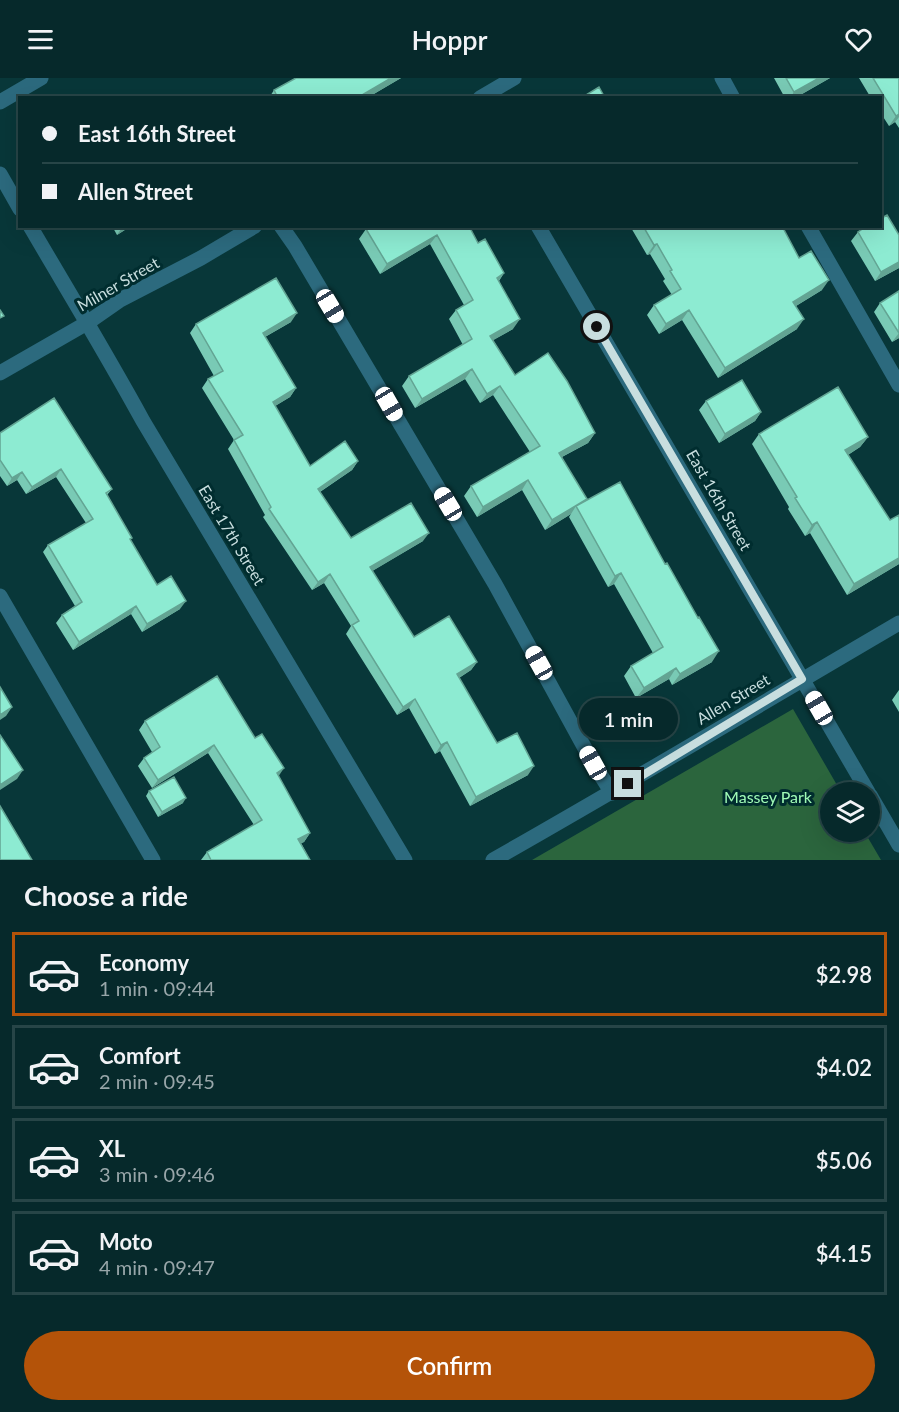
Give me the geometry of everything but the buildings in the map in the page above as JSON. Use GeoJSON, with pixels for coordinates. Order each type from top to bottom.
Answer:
{"type":"FeatureCollection","features":[{"type":"Feature","properties":{"kind":"street"},"geometry":{"type":"LineString","coordinates":[[0,102],[41,78]]}},
{"type":"Feature","properties":{"kind":"street"},"geometry":{"type":"LineString","coordinates":[[483,96],[514,78]]}},
{"type":"Feature","properties":{"kind":"street"},"geometry":{"type":"LineString","coordinates":[[722,78],[732,96]]}},
{"type":"Feature","properties":{"kind":"street"},"geometry":{"type":"LineString","coordinates":[[0,174],[18,206]]}},
{"type":"Feature","properties":{"kind":"street","name":"East 17th Street"},"geometry":{"type":"LineString","coordinates":[[31,228],[104,350],[143,421],[405,860]]}},
{"type":"Feature","properties":{"kind":"street","name":"Milner Street"},"geometry":{"type":"LineString","coordinates":[[0,373],[87,323],[120,300],[201,258],[252,228]]}},
{"type":"Feature","properties":{"kind":"street"},"geometry":{"type":"LineString","coordinates":[[283,228],[495,584],[593,763],[612,793]]}},
{"type":"Feature","properties":{"kind":"street","name":"East 16th Street"},"geometry":{"type":"LineString","coordinates":[[539,228],[862,782]]}},
{"type":"Feature","properties":{"kind":"street"},"geometry":{"type":"LineString","coordinates":[[809,228],[899,385]]}},
{"type":"Feature","properties":{"kind":"street"},"geometry":{"type":"LineString","coordinates":[[0,596],[153,860]]}},
{"type":"Feature","properties":{"kind":"street","name":"Allen Street"},"geometry":{"type":"LineString","coordinates":[[493,860],[612,793],[899,623]]}},
{"type":"Feature","properties":{"kind":"street","name":"East 16th Street"},"geometry":{"type":"LineString","coordinates":[[880,813],[899,845]]}},
{"type":"Feature","properties":{"kind":"green space","name":"Massey Park"},"geometry":{"type":"Polygon","coordinates":[[[793,709],[835,782],[820,782],[820,842],[870,842],[881,860],[532,860],[793,709]]]}},
{"type":"Feature","properties":{"kind":"route"},"geometry":{"type":"LineString","coordinates":[[597,327],[802,679],[628,784]]}}]}
